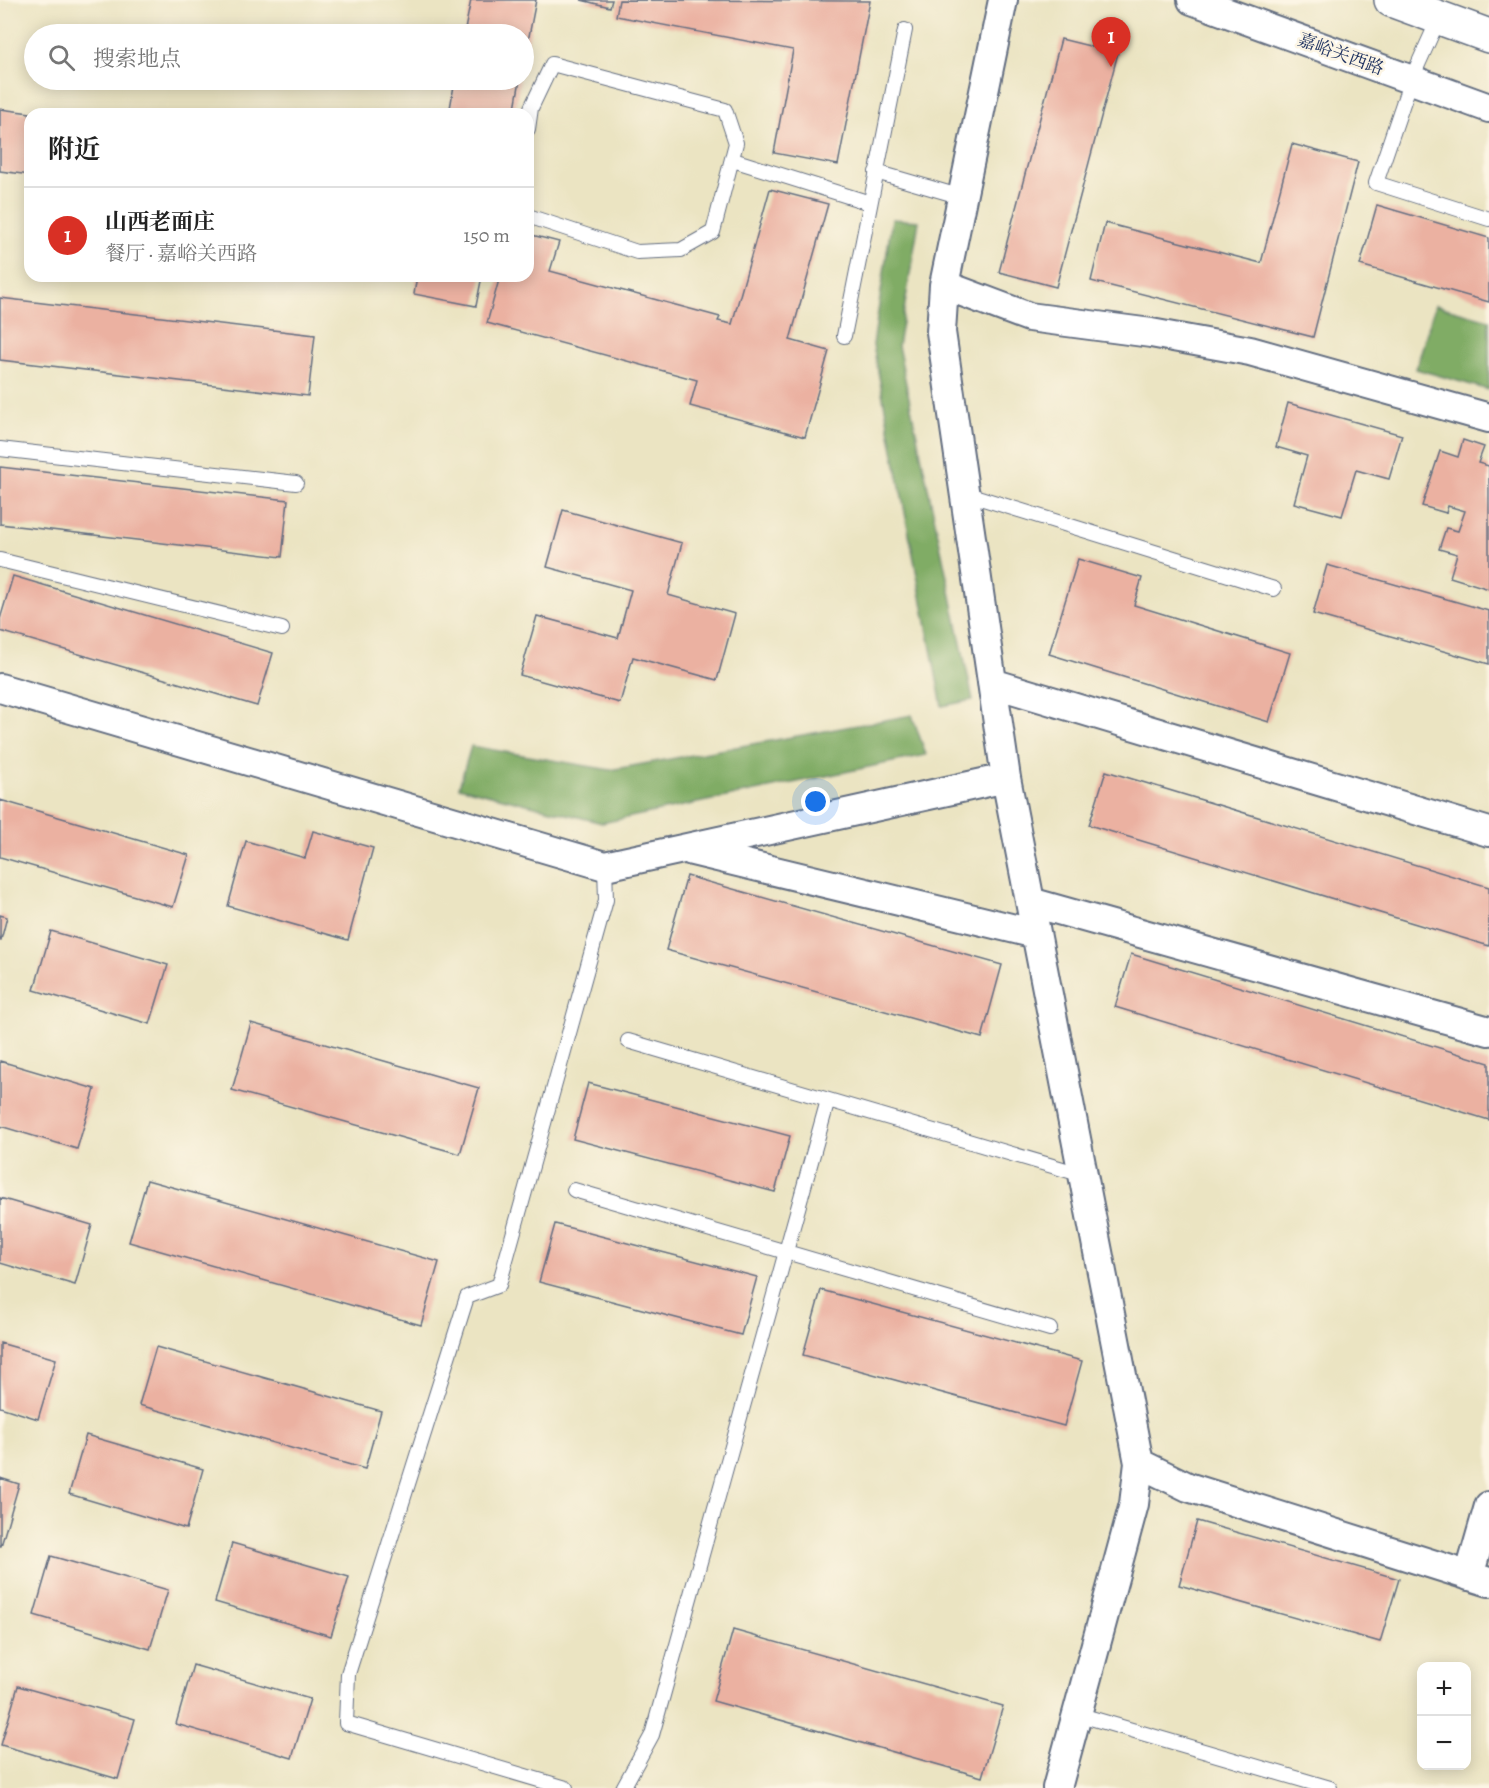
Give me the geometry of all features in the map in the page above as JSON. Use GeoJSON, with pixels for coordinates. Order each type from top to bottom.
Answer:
{"type":"FeatureCollection","features":[{"type":"Feature","properties":{"kind":"main road"},"geometry":{"type":"LineString","coordinates":[[1391,0],[1489,36]]}},
{"type":"Feature","properties":{"kind":"street"},"geometry":{"type":"LineString","coordinates":[[1003,0],[944,285],[941,332],[1006,778],[1139,1463],[1134,1504],[1057,1788]]}},
{"type":"Feature","properties":{"kind":"street","name":"嘉峪关西路"},"geometry":{"type":"LineString","coordinates":[[1192,0],[1489,108]]}},
{"type":"Feature","properties":{"kind":"street"},"geometry":{"type":"LineString","coordinates":[[944,285],[1029,317],[1151,333],[1250,351],[1489,418]]}},
{"type":"Feature","properties":{"kind":"street"},"geometry":{"type":"LineString","coordinates":[[992,682],[1489,832]]}},
{"type":"Feature","properties":{"kind":"street"},"geometry":{"type":"LineString","coordinates":[[0,688],[605,866],[1006,778]]}},
{"type":"Feature","properties":{"kind":"street"},"geometry":{"type":"LineString","coordinates":[[684,849],[1036,934]]}},
{"type":"Feature","properties":{"kind":"street"},"geometry":{"type":"LineString","coordinates":[[1030,902],[1489,1031]]}},
{"type":"Feature","properties":{"kind":"street"},"geometry":{"type":"LineString","coordinates":[[1139,1463],[1188,1487],[1479,1579],[1489,1506]]}},
{"type":"Feature","properties":{"kind":"lane"},"geometry":{"type":"LineString","coordinates":[[1439,18],[1411,80],[1376,183],[1489,219]]}},
{"type":"Feature","properties":{"kind":"lane"},"geometry":{"type":"LineString","coordinates":[[844,336],[905,30]]}},
{"type":"Feature","properties":{"kind":"lane"},"geometry":{"type":"LineString","coordinates":[[531,108],[552,64],[725,110],[736,143],[713,232],[681,250],[637,252],[534,218]]}},
{"type":"Feature","properties":{"kind":"lane"},"geometry":{"type":"LineString","coordinates":[[733,160],[870,203]]}},
{"type":"Feature","properties":{"kind":"lane"},"geometry":{"type":"LineString","coordinates":[[876,172],[962,197]]}},
{"type":"Feature","properties":{"kind":"lane"},"geometry":{"type":"LineString","coordinates":[[0,449],[296,483]]}},
{"type":"Feature","properties":{"kind":"lane"},"geometry":{"type":"LineString","coordinates":[[964,493],[1274,589]]}},
{"type":"Feature","properties":{"kind":"lane"},"geometry":{"type":"LineString","coordinates":[[0,560],[282,629]]}},
{"type":"Feature","properties":{"kind":"lane"},"geometry":{"type":"LineString","coordinates":[[566,1788],[346,1723],[348,1674],[467,1297],[499,1285],[606,900],[605,866]]}},
{"type":"Feature","properties":{"kind":"lane"},"geometry":{"type":"LineString","coordinates":[[628,1041],[1083,1175]]}},
{"type":"Feature","properties":{"kind":"lane"},"geometry":{"type":"LineString","coordinates":[[623,1788],[652,1735],[828,1100]]}},
{"type":"Feature","properties":{"kind":"lane"},"geometry":{"type":"LineString","coordinates":[[574,1190],[1050,1329]]}},
{"type":"Feature","properties":{"kind":"lane"},"geometry":{"type":"LineString","coordinates":[[1077,1714],[1330,1788]]}},
{"type":"Feature","properties":{"kind":"green space"},"geometry":{"type":"Polygon","coordinates":[[[892,219],[919,221],[898,346],[973,700],[942,706],[873,345],[892,219]]]}},
{"type":"Feature","properties":{"kind":"green space"},"geometry":{"type":"Polygon","coordinates":[[[1435,305],[1489,320],[1489,390],[1416,369],[1435,305]]]}},
{"type":"Feature","properties":{"kind":"green space"},"geometry":{"type":"Polygon","coordinates":[[[912,715],[926,755],[602,823],[459,787],[471,746],[610,770],[912,715]]]}},
{"type":"Feature","properties":{"kind":"building"},"geometry":{"type":"Polygon","coordinates":[[[471,0],[536,0],[531,24],[466,24],[471,0]]]}},
{"type":"Feature","properties":{"kind":"building"},"geometry":{"type":"Polygon","coordinates":[[[581,0],[612,0],[610,7],[581,0]]]}},
{"type":"Feature","properties":{"kind":"building"},"geometry":{"type":"Polygon","coordinates":[[[619,0],[870,1],[838,165],[774,153],[793,50],[616,16],[619,0]]]}},
{"type":"Feature","properties":{"kind":"building"},"geometry":{"type":"Polygon","coordinates":[[[1061,39],[1118,53],[1056,287],[999,272],[1061,39]]]}},
{"type":"Feature","properties":{"kind":"building"},"geometry":{"type":"Polygon","coordinates":[[[453,90],[518,90],[515,108],[450,108],[453,90]]]}},
{"type":"Feature","properties":{"kind":"building"},"geometry":{"type":"Polygon","coordinates":[[[0,109],[24,112],[24,174],[0,171],[0,109]]]}},
{"type":"Feature","properties":{"kind":"building"},"geometry":{"type":"Polygon","coordinates":[[[1292,144],[1358,162],[1313,337],[1091,281],[1105,223],[1261,263],[1292,144]]]}},
{"type":"Feature","properties":{"kind":"building"},"geometry":{"type":"Polygon","coordinates":[[[770,189],[828,204],[790,340],[829,351],[805,437],[690,406],[697,380],[487,323],[498,282],[534,282],[534,236],[559,242],[550,271],[720,317],[718,321],[732,324],[770,189]]]}},
{"type":"Feature","properties":{"kind":"building"},"geometry":{"type":"Polygon","coordinates":[[[1377,205],[1489,238],[1489,302],[1360,265],[1377,205]]]}},
{"type":"Feature","properties":{"kind":"building"},"geometry":{"type":"Polygon","coordinates":[[[416,282],[481,282],[476,306],[414,294],[416,282]]]}},
{"type":"Feature","properties":{"kind":"building"},"geometry":{"type":"Polygon","coordinates":[[[0,298],[315,335],[308,396],[0,360],[0,298]]]}},
{"type":"Feature","properties":{"kind":"building"},"geometry":{"type":"Polygon","coordinates":[[[1288,403],[1402,435],[1389,479],[1356,470],[1342,516],[1294,503],[1307,456],[1276,447],[1288,403]]]}},
{"type":"Feature","properties":{"kind":"building"},"geometry":{"type":"Polygon","coordinates":[[[1463,440],[1484,447],[1478,463],[1489,466],[1489,589],[1450,577],[1457,554],[1439,549],[1446,528],[1458,531],[1465,511],[1448,506],[1446,513],[1422,506],[1440,451],[1458,457],[1463,440]]]}},
{"type":"Feature","properties":{"kind":"building"},"geometry":{"type":"Polygon","coordinates":[[[0,467],[288,500],[282,557],[0,524],[0,467]]]}},
{"type":"Feature","properties":{"kind":"building"},"geometry":{"type":"Polygon","coordinates":[[[563,510],[682,543],[668,595],[735,614],[717,680],[633,657],[620,703],[520,675],[537,616],[618,638],[631,590],[547,567],[563,510]]]}},
{"type":"Feature","properties":{"kind":"building"},"geometry":{"type":"Polygon","coordinates":[[[1078,559],[1142,578],[1134,605],[1290,653],[1269,722],[1049,654],[1078,559]]]}},
{"type":"Feature","properties":{"kind":"building"},"geometry":{"type":"Polygon","coordinates":[[[1327,565],[1489,611],[1489,664],[1313,614],[1327,565]]]}},
{"type":"Feature","properties":{"kind":"building"},"geometry":{"type":"Polygon","coordinates":[[[13,576],[273,653],[257,706],[0,631],[0,619],[13,576]]]}},
{"type":"Feature","properties":{"kind":"building"},"geometry":{"type":"Polygon","coordinates":[[[1106,771],[1489,887],[1489,946],[1089,825],[1106,771]]]}},
{"type":"Feature","properties":{"kind":"building"},"geometry":{"type":"Polygon","coordinates":[[[0,800],[189,855],[173,907],[0,857],[0,800]]]}},
{"type":"Feature","properties":{"kind":"building"},"geometry":{"type":"Polygon","coordinates":[[[313,831],[373,848],[348,940],[228,906],[246,841],[305,858],[313,831]]]}},
{"type":"Feature","properties":{"kind":"building"},"geometry":{"type":"Polygon","coordinates":[[[687,876],[1002,965],[982,1038],[666,950],[687,876]]]}},
{"type":"Feature","properties":{"kind":"building"},"geometry":{"type":"Polygon","coordinates":[[[0,915],[7,917],[1,940],[0,940],[0,915]]]}},
{"type":"Feature","properties":{"kind":"building"},"geometry":{"type":"Polygon","coordinates":[[[51,931],[168,965],[150,1024],[34,990],[51,931]]]}},
{"type":"Feature","properties":{"kind":"building"},"geometry":{"type":"Polygon","coordinates":[[[1131,954],[1489,1063],[1489,1120],[1115,1007],[1131,954]]]}},
{"type":"Feature","properties":{"kind":"building"},"geometry":{"type":"Polygon","coordinates":[[[251,1023],[479,1088],[460,1154],[232,1090],[251,1023]]]}},
{"type":"Feature","properties":{"kind":"building"},"geometry":{"type":"Polygon","coordinates":[[[0,1061],[95,1089],[77,1149],[0,1126],[0,1061]]]}},
{"type":"Feature","properties":{"kind":"building"},"geometry":{"type":"Polygon","coordinates":[[[588,1083],[790,1136],[775,1192],[573,1139],[588,1083]]]}},
{"type":"Feature","properties":{"kind":"building"},"geometry":{"type":"Polygon","coordinates":[[[147,1180],[439,1262],[421,1325],[129,1242],[147,1180]]]}},
{"type":"Feature","properties":{"kind":"building"},"geometry":{"type":"Polygon","coordinates":[[[0,1198],[92,1225],[75,1285],[0,1263],[0,1198]]]}},
{"type":"Feature","properties":{"kind":"building"},"geometry":{"type":"Polygon","coordinates":[[[555,1224],[757,1277],[741,1335],[539,1282],[555,1224]]]}},
{"type":"Feature","properties":{"kind":"building"},"geometry":{"type":"Polygon","coordinates":[[[821,1290],[1082,1361],[1064,1426],[803,1355],[821,1290]]]}},
{"type":"Feature","properties":{"kind":"building"},"geometry":{"type":"Polygon","coordinates":[[[0,1343],[56,1359],[38,1419],[0,1407],[0,1343]]]}},
{"type":"Feature","properties":{"kind":"building"},"geometry":{"type":"Polygon","coordinates":[[[156,1347],[381,1411],[365,1469],[139,1405],[156,1347]]]}},
{"type":"Feature","properties":{"kind":"building"},"geometry":{"type":"Polygon","coordinates":[[[86,1435],[203,1469],[186,1529],[69,1494],[86,1435]]]}},
{"type":"Feature","properties":{"kind":"building"},"geometry":{"type":"Polygon","coordinates":[[[0,1478],[19,1484],[1,1546],[0,1546],[0,1478]]]}},
{"type":"Feature","properties":{"kind":"building"},"geometry":{"type":"Polygon","coordinates":[[[1197,1521],[1399,1579],[1380,1642],[1179,1585],[1197,1521]]]}},
{"type":"Feature","properties":{"kind":"building"},"geometry":{"type":"Polygon","coordinates":[[[232,1543],[349,1577],[331,1636],[215,1602],[232,1543]]]}},
{"type":"Feature","properties":{"kind":"building"},"geometry":{"type":"Polygon","coordinates":[[[51,1556],[168,1590],[150,1649],[34,1615],[51,1556]]]}},
{"type":"Feature","properties":{"kind":"building"},"geometry":{"type":"Polygon","coordinates":[[[733,1630],[1003,1706],[982,1777],[713,1701],[733,1630]]]}},
{"type":"Feature","properties":{"kind":"building"},"geometry":{"type":"Polygon","coordinates":[[[193,1665],[310,1699],[292,1758],[176,1724],[193,1665]]]}},
{"type":"Feature","properties":{"kind":"building"},"geometry":{"type":"Polygon","coordinates":[[[18,1686],[135,1719],[118,1779],[1,1745],[18,1686]]]}},
{"type":"Feature","properties":{"kind":"place","name":"山西老面庄"},"geometry":{"type":"Point","coordinates":[1111,67]}}]}
